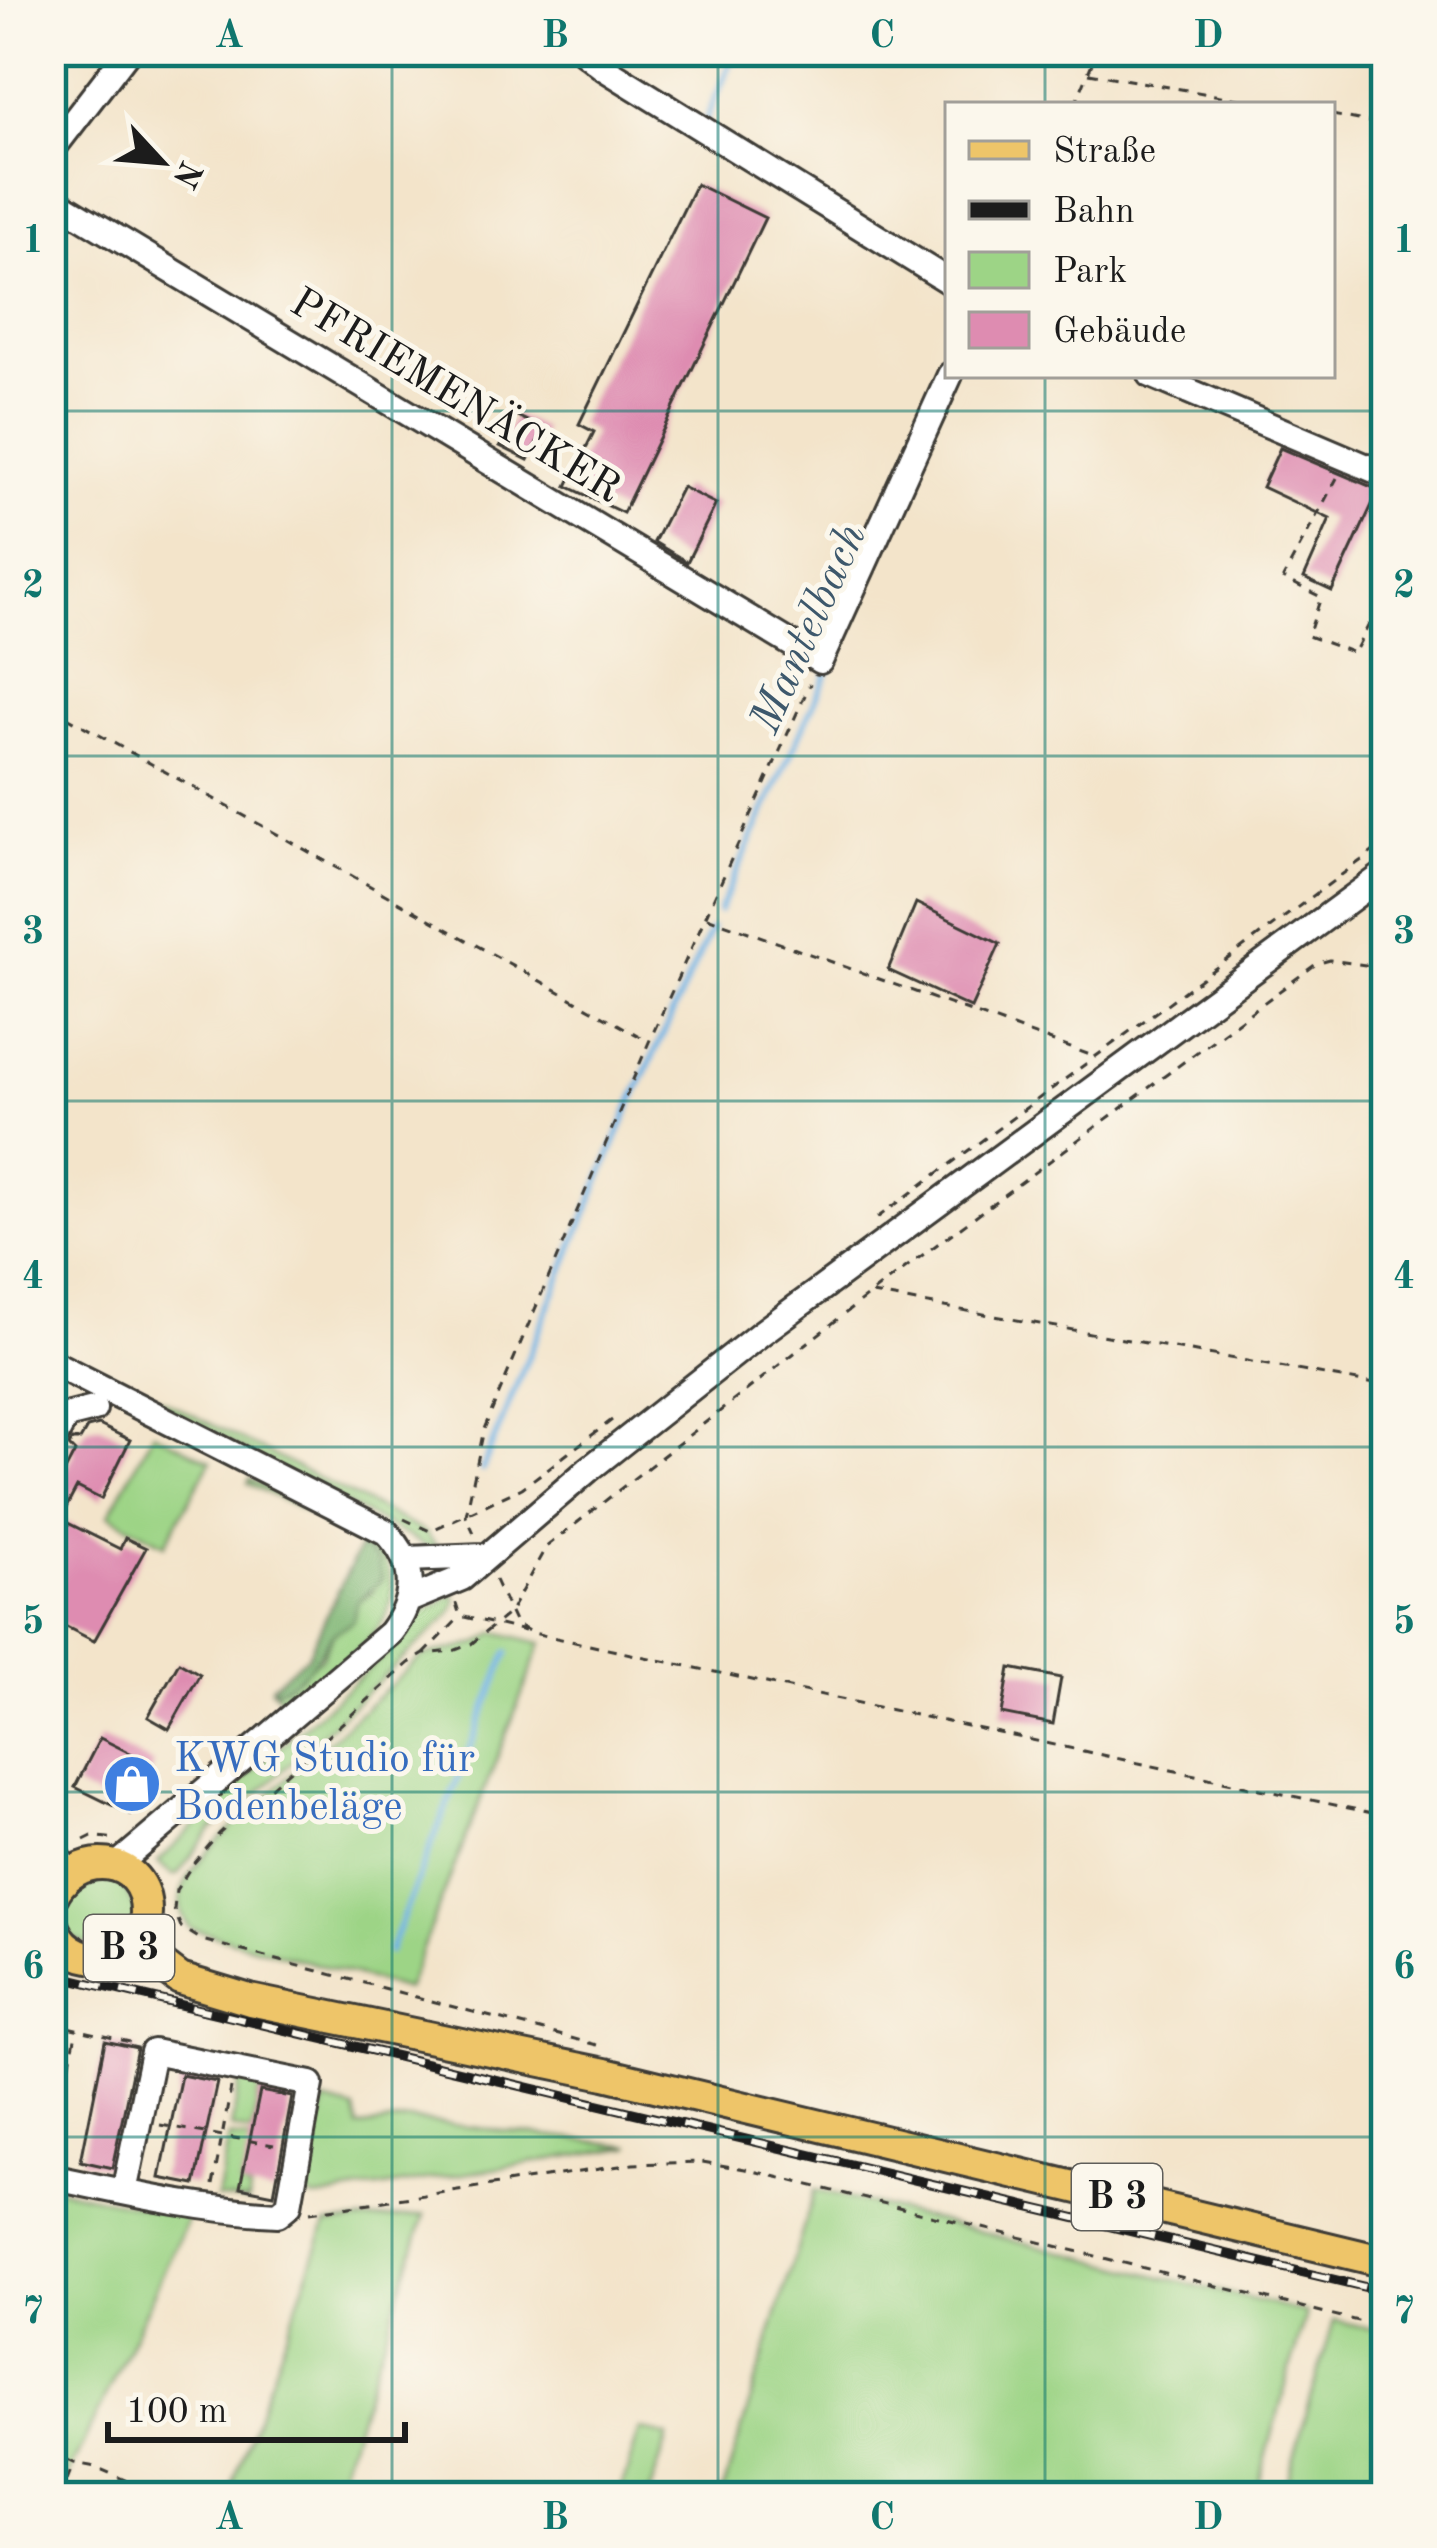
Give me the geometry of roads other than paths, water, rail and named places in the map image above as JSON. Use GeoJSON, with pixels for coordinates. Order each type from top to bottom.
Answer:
{"type":"FeatureCollection","features":[{"type":"Feature","properties":{"kind":"main road","name":"B 3"},"geometry":{"type":"LineString","coordinates":[[91,1863],[127,1875],[146,1908],[146,1921],[134,1944],[106,1960],[90,1959],[62,1944],[55,1911],[91,1863]]}},
{"type":"Feature","properties":{"kind":"main road","name":"B 3"},"geometry":{"type":"LineString","coordinates":[[134,1944],[180,1979],[250,2000],[627,2079],[1386,2262]]}},
{"type":"Feature","properties":{"kind":"street"},"geometry":{"type":"LineString","coordinates":[[51,151],[128,51]]}},
{"type":"Feature","properties":{"kind":"street"},"geometry":{"type":"LineString","coordinates":[[583,51],[945,279]]}},
{"type":"Feature","properties":{"kind":"street","name":"PFRIEMENÄCKER"},"geometry":{"type":"LineString","coordinates":[[51,198],[820,661],[949,378]]}},
{"type":"Feature","properties":{"kind":"street"},"geometry":{"type":"LineString","coordinates":[[1158,378],[1386,475]]}},
{"type":"Feature","properties":{"kind":"street"},"geometry":{"type":"LineString","coordinates":[[407,1608],[462,1578],[760,1334],[1386,873]]}},
{"type":"Feature","properties":{"kind":"street"},"geometry":{"type":"LineString","coordinates":[[53,1368],[386,1532],[406,1558],[411,1579],[407,1608],[390,1633],[176,1818],[127,1875]]}},
{"type":"Feature","properties":{"kind":"street"},"geometry":{"type":"LineString","coordinates":[[51,1445],[66,1416],[94,1409]]}},
{"type":"Feature","properties":{"kind":"street"},"geometry":{"type":"LineString","coordinates":[[406,1558],[484,1556]]}},
{"type":"Feature","properties":{"kind":"street"},"geometry":{"type":"LineString","coordinates":[[51,1846],[55,1911]]}},
{"type":"Feature","properties":{"kind":"street"},"geometry":{"type":"LineString","coordinates":[[51,2176],[124,2192],[209,2210],[278,2215],[289,2205],[311,2084],[153,2053],[124,2192]]}},
{"type":"Feature","properties":{"kind":"waterway","name":"Mantelbach"},"geometry":{"type":"LineString","coordinates":[[706,120],[736,51]]}},
{"type":"Feature","properties":{"kind":"waterway","name":"Mantelbach"},"geometry":{"type":"LineString","coordinates":[[719,911],[832,663]]}},
{"type":"Feature","properties":{"kind":"waterway","name":"Mantelbach"},"geometry":{"type":"LineString","coordinates":[[482,1470],[629,1109],[711,929]]}},
{"type":"Feature","properties":{"kind":"waterway","name":"Mantelbach"},"geometry":{"type":"LineString","coordinates":[[389,1952],[508,1652]]}},
{"type":"Feature","properties":{"kind":"railway"},"geometry":{"type":"LineString","coordinates":[[51,1974],[1386,2292]]}},
{"type":"Feature","properties":{"kind":"place","name":"KWG Studio für Bodenbeläge"},"geometry":{"type":"Point","coordinates":[132,1784]}}]}
